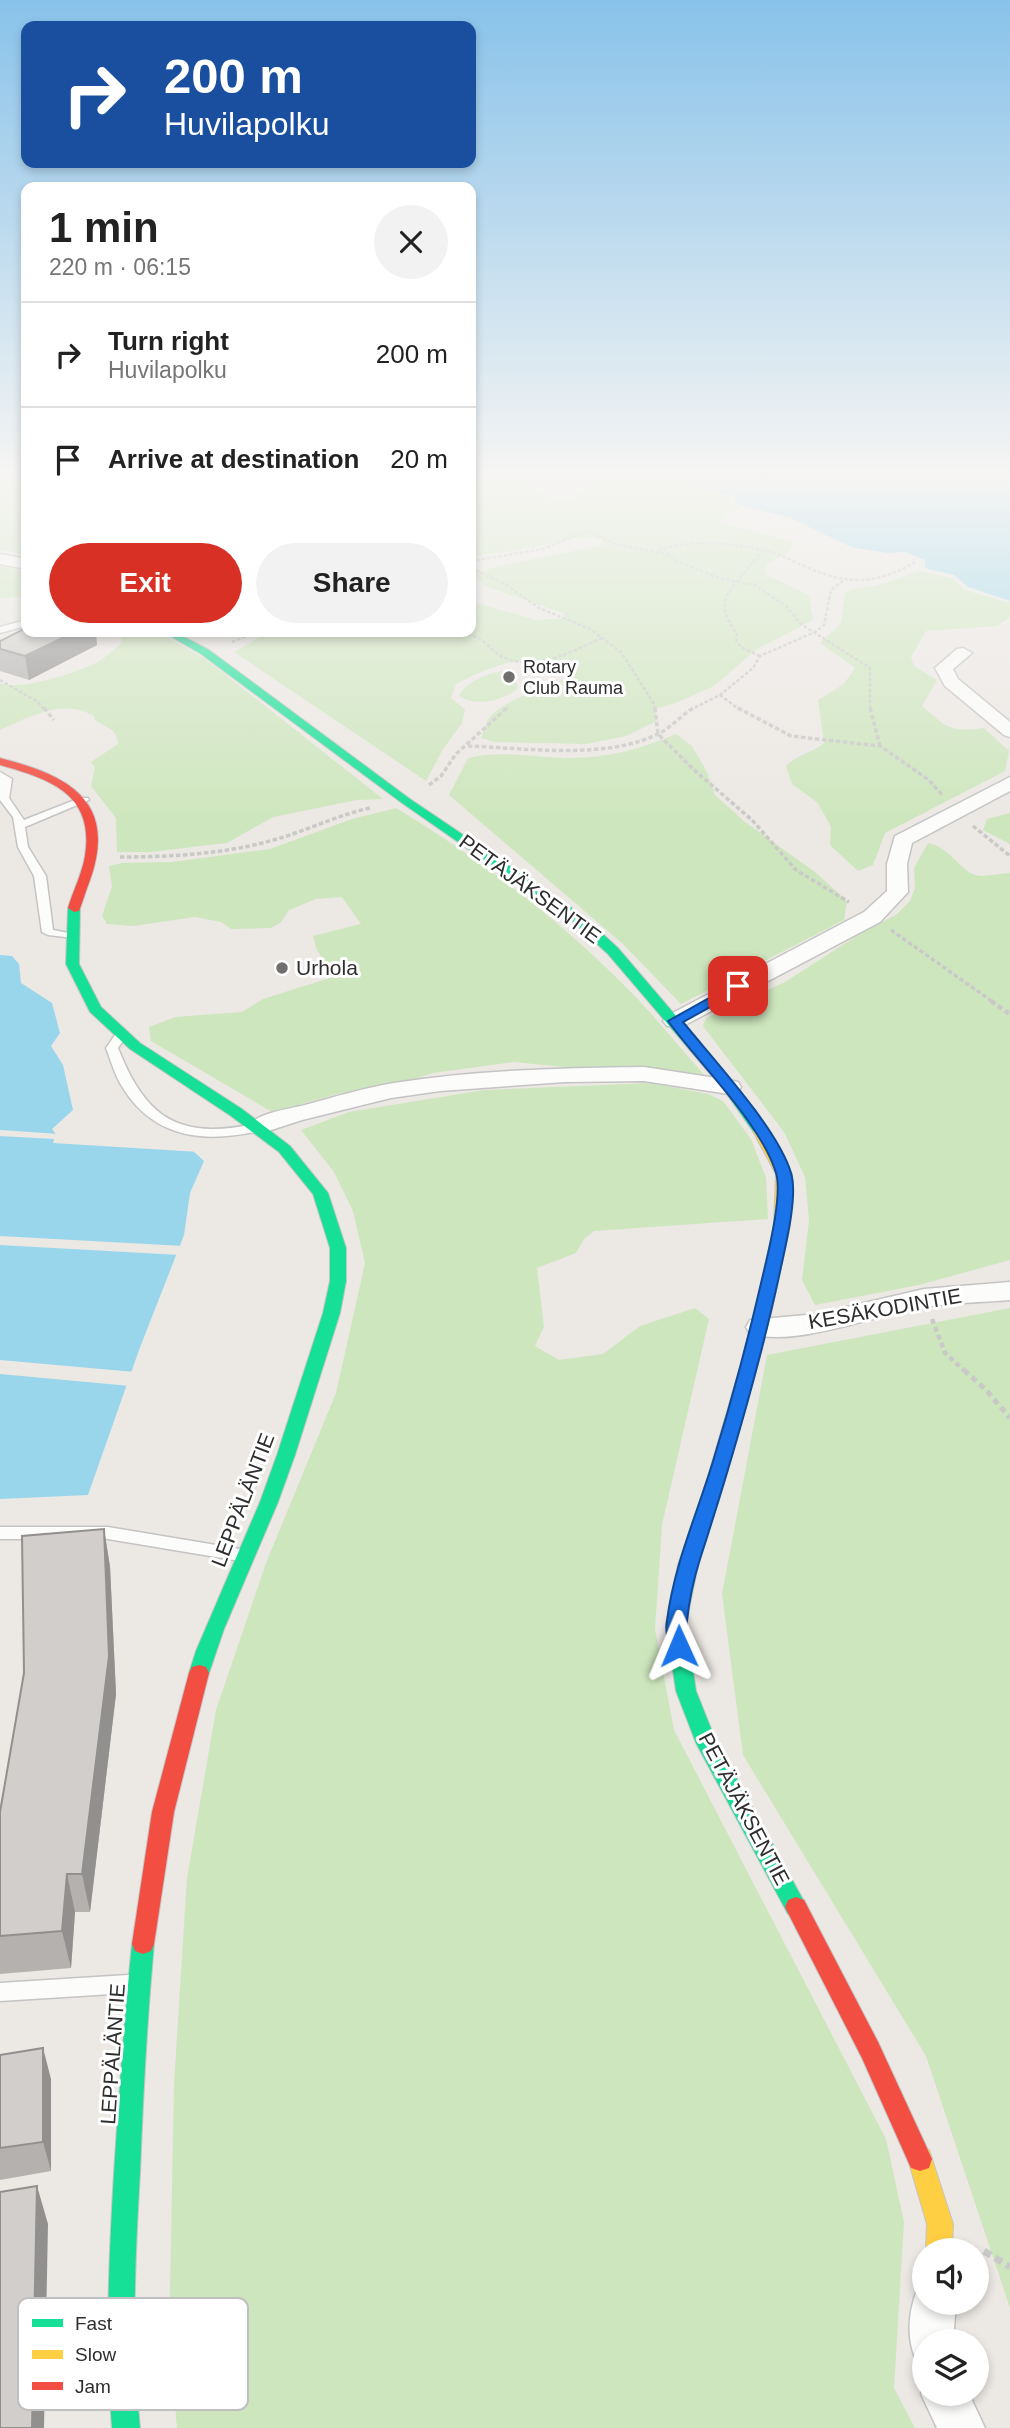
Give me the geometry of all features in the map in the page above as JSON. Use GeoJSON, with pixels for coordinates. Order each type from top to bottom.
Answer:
{"type":"FeatureCollection","features":[{"type":"Feature","properties":{"kind":"street","name":"PETÄJÄKSENTIE"},"geometry":{"type":"LineString","coordinates":[[177,637],[205,652],[406,801],[577,918],[613,951],[729,1087],[765,1138],[784,1174],[782,1225],[760,1327],[683,1589],[676,1624],[686,1691],[706,1743],[771,1857],[864,2038],[922,2162],[940,2224],[939,2238]]}},
{"type":"Feature","properties":{"kind":"street"},"geometry":{"type":"LineString","coordinates":[[962,653],[944,668],[951,682],[1010,731]]}},
{"type":"Feature","properties":{"kind":"street"},"geometry":{"type":"LineString","coordinates":[[0,761],[62,781],[84,800]]}},
{"type":"Feature","properties":{"kind":"street"},"geometry":{"type":"LineString","coordinates":[[675,1021],[872,917],[898,892],[897,864],[902,840],[1010,783]]}},
{"type":"Feature","properties":{"kind":"street","name":"LEPPÄLÄNTIE"},"geometry":{"type":"LineString","coordinates":[[84,800],[91,815],[94,832],[91,856],[74,905],[70,936],[73,962],[97,1016],[119,1038],[259,1128],[294,1157],[320,1186],[331,1210],[339,1241],[339,1272],[319,1349],[271,1498],[215,1624],[174,1762],[144,1925],[131,2092],[120,2298]]}},
{"type":"Feature","properties":{"kind":"street"},"geometry":{"type":"LineString","coordinates":[[259,1128],[293,1115],[391,1091],[440,1084],[565,1075],[644,1074],[729,1087]]}},
{"type":"Feature","properties":{"kind":"street","name":"KESÄKODINTIE"},"geometry":{"type":"LineString","coordinates":[[760,1327],[817,1323],[925,1298],[1010,1291]]}},
{"type":"Feature","properties":{"kind":"street"},"geometry":{"type":"LineString","coordinates":[[950,2406],[962,2428]]}},
{"type":"Feature","properties":{"kind":"street","name":"LEPPÄLÄNTIE"},"geometry":{"type":"LineString","coordinates":[[125,2410],[126,2428]]}},
{"type":"Feature","properties":{"kind":"lane"},"geometry":{"type":"LineString","coordinates":[[0,630],[21,624]]}},
{"type":"Feature","properties":{"kind":"lane"},"geometry":{"type":"LineString","coordinates":[[0,775],[7,779],[4,798],[18,817],[23,847],[40,876],[48,932],[70,936]]}},
{"type":"Feature","properties":{"kind":"lane"},"geometry":{"type":"LineString","coordinates":[[20,825],[84,800]]}},
{"type":"Feature","properties":{"kind":"lane"},"geometry":{"type":"LineString","coordinates":[[119,1038],[112,1048],[128,1086],[150,1114],[186,1132],[232,1135],[259,1128]]}},
{"type":"Feature","properties":{"kind":"lane"},"geometry":{"type":"LineString","coordinates":[[0,1533],[108,1533],[245,1556]]}},
{"type":"Feature","properties":{"kind":"lane"},"geometry":{"type":"LineString","coordinates":[[0,1992],[140,1983]]}},
{"type":"Feature","properties":{"kind":"path"},"geometry":{"type":"LineString","coordinates":[[515,591],[539,608],[590,629],[621,652],[654,704],[658,734],[751,820],[796,870],[872,917],[1010,1014]]}},
{"type":"Feature","properties":{"kind":"path"},"geometry":{"type":"LineString","coordinates":[[729,591],[722,601],[723,615],[737,634],[736,640],[741,647],[760,656]]}},
{"type":"Feature","properties":{"kind":"path"},"geometry":{"type":"LineString","coordinates":[[720,695],[747,715],[791,736],[880,746],[870,715],[870,668],[801,624],[786,606],[767,591]]}},
{"type":"Feature","properties":{"kind":"path"},"geometry":{"type":"LineString","coordinates":[[467,746],[563,750],[618,747],[658,734],[692,709],[720,695],[752,668],[760,656],[815,632],[824,625],[831,591]]}},
{"type":"Feature","properties":{"kind":"path"},"geometry":{"type":"LineString","coordinates":[[475,637],[482,639],[489,651],[510,661],[552,660],[601,638]]}},
{"type":"Feature","properties":{"kind":"path"},"geometry":{"type":"LineString","coordinates":[[0,680],[38,702],[54,720]]}},
{"type":"Feature","properties":{"kind":"path"},"geometry":{"type":"LineString","coordinates":[[91,856],[186,856],[238,848],[275,839],[348,812],[406,801],[441,776],[456,754],[508,708]]}},
{"type":"Feature","properties":{"kind":"path"},"geometry":{"type":"LineString","coordinates":[[925,1298],[945,1353],[986,1390],[1010,1418]]}},
{"type":"Feature","properties":{"kind":"green space"},"geometry":{"type":"Polygon","coordinates":[[[0,591],[21,591],[21,597],[0,599],[0,591]]]}},
{"type":"Feature","properties":{"kind":"green space"},"geometry":{"type":"Polygon","coordinates":[[[500,591],[801,591],[809,595],[813,620],[757,649],[714,686],[655,709],[657,721],[626,736],[586,744],[494,742],[481,738],[489,718],[503,706],[568,678],[556,668],[528,660],[483,671],[456,684],[451,698],[465,709],[462,723],[442,751],[426,781],[234,652],[260,637],[476,637],[476,602],[536,620],[565,618],[563,613],[500,591]]]}},
{"type":"Feature","properties":{"kind":"green space"},"geometry":{"type":"Polygon","coordinates":[[[970,591],[1010,603],[1010,617],[997,626],[926,631],[911,657],[914,666],[937,680],[922,706],[950,727],[964,730],[984,728],[1009,751],[1005,771],[885,833],[873,865],[858,871],[830,845],[831,827],[818,803],[792,784],[786,766],[824,743],[818,700],[844,684],[855,668],[820,643],[841,623],[845,593],[970,591]]]}},
{"type":"Feature","properties":{"kind":"green space"},"geometry":{"type":"Polygon","coordinates":[[[121,637],[168,637],[207,660],[383,799],[357,800],[273,817],[227,843],[150,852],[117,852],[116,818],[91,786],[95,768],[91,762],[118,744],[116,735],[93,715],[67,708],[44,712],[0,730],[0,683],[21,685],[62,676],[96,663],[122,643],[121,637]]]}},
{"type":"Feature","properties":{"kind":"green space"},"geometry":{"type":"Polygon","coordinates":[[[508,670],[502,677],[517,683],[517,689],[511,693],[480,702],[459,696],[473,681],[508,670]]]}},
{"type":"Feature","properties":{"kind":"green space"},"geometry":{"type":"Polygon","coordinates":[[[676,734],[692,746],[707,772],[715,795],[745,822],[815,872],[847,901],[844,920],[681,1004],[623,944],[449,795],[468,758],[504,754],[594,757],[636,748],[676,734]]]}},
{"type":"Feature","properties":{"kind":"green space"},"geometry":{"type":"Polygon","coordinates":[[[396,808],[484,866],[567,932],[630,991],[704,1075],[668,1070],[574,1068],[514,1062],[433,1073],[395,1085],[337,1094],[272,1112],[151,1041],[149,1027],[175,1017],[242,1012],[263,999],[333,977],[317,950],[313,936],[361,924],[342,897],[316,899],[289,910],[281,922],[271,928],[231,929],[221,922],[195,917],[133,926],[107,924],[102,916],[112,886],[109,866],[122,863],[172,862],[270,849],[352,819],[396,808]]]}},
{"type":"Feature","properties":{"kind":"green space"},"geometry":{"type":"Polygon","coordinates":[[[1010,813],[1010,844],[983,830],[987,819],[1010,813]]]}},
{"type":"Feature","properties":{"kind":"green space"},"geometry":{"type":"Polygon","coordinates":[[[928,843],[944,850],[974,874],[984,876],[1010,873],[1010,1260],[919,1285],[815,1305],[802,1280],[809,1220],[805,1177],[784,1132],[703,1026],[706,1018],[785,982],[866,930],[896,915],[910,901],[915,888],[914,868],[928,843]]]}},
{"type":"Feature","properties":{"kind":"green space"},"geometry":{"type":"Polygon","coordinates":[[[651,1083],[708,1094],[723,1101],[751,1139],[766,1178],[768,1219],[594,1231],[584,1239],[576,1253],[537,1268],[544,1327],[535,1346],[559,1360],[603,1354],[640,1326],[695,1308],[709,1319],[662,1525],[655,1629],[674,1730],[886,2139],[904,2222],[894,2388],[915,2428],[177,2428],[175,2410],[248,2410],[248,2298],[170,2298],[174,2084],[187,1878],[216,1710],[266,1563],[336,1393],[365,1263],[353,1211],[334,1172],[301,1130],[349,1112],[484,1090],[651,1083]]]}},
{"type":"Feature","properties":{"kind":"green space"},"geometry":{"type":"Polygon","coordinates":[[[1010,1308],[1010,2308],[989,2238],[987,2238],[926,2056],[743,1755],[722,1594],[767,1355],[1010,1308]]]}},
{"type":"Feature","properties":{"kind":"water"},"geometry":{"type":"Polygon","coordinates":[[[981,591],[1010,591],[1010,601],[981,591]]]}},
{"type":"Feature","properties":{"kind":"water"},"geometry":{"type":"Polygon","coordinates":[[[0,955],[12,956],[19,964],[21,983],[52,1003],[60,1033],[51,1046],[63,1065],[73,1110],[52,1129],[61,1141],[191,1149],[204,1161],[190,1193],[184,1235],[139,1350],[88,1495],[0,1499],[0,955]]]}},
{"type":"Feature","properties":{"kind":"pier"},"geometry":{"type":"Polygon","coordinates":[[[0,1130],[60,1134],[63,1138],[191,1146],[199,1152],[53,1143],[54,1139],[0,1136],[0,1130]]]}},
{"type":"Feature","properties":{"kind":"pier"},"geometry":{"type":"Polygon","coordinates":[[[0,1236],[183,1246],[180,1255],[0,1245],[0,1236]]]}},
{"type":"Feature","properties":{"kind":"pier"},"geometry":{"type":"Polygon","coordinates":[[[0,1360],[135,1372],[130,1386],[0,1374],[0,1360]]]}},
{"type":"Feature","properties":{"kind":"building"},"geometry":{"type":"Polygon","coordinates":[[[21,630],[21,637],[65,637],[25,656],[0,649],[0,641],[21,630]]]}},
{"type":"Feature","properties":{"kind":"building"},"geometry":{"type":"Polygon","coordinates":[[[104,1529],[109,1656],[82,1874],[67,1874],[62,1931],[0,1936],[0,1812],[24,1673],[22,1536],[104,1529]]]}},
{"type":"Feature","properties":{"kind":"building"},"geometry":{"type":"Polygon","coordinates":[[[43,2048],[43,2142],[0,2148],[0,2055],[43,2048]]]}},
{"type":"Feature","properties":{"kind":"building"},"geometry":{"type":"Polygon","coordinates":[[[37,2186],[35,2298],[18,2298],[18,2410],[32,2410],[32,2428],[0,2428],[0,2192],[37,2186]]]}},
{"type":"Feature","properties":{"kind":"traffic: fast"},"geometry":{"type":"LineString","coordinates":[[177,637],[205,652],[406,801],[577,918],[613,951],[729,1087],[760,1131]]}},
{"type":"Feature","properties":{"kind":"traffic: fast"},"geometry":{"type":"LineString","coordinates":[[74,908],[72,964],[95,1009],[135,1046],[237,1112],[284,1149],[321,1193],[338,1248],[338,1281],[331,1313],[286,1455],[269,1502],[214,1629],[199,1673]]}},
{"type":"Feature","properties":{"kind":"traffic: fast"},"geometry":{"type":"LineString","coordinates":[[716,1480],[688,1565],[676,1624],[686,1691],[706,1743],[796,1907]]}},
{"type":"Feature","properties":{"kind":"traffic: fast"},"geometry":{"type":"LineString","coordinates":[[122,2298],[143,1944]]}},
{"type":"Feature","properties":{"kind":"traffic: fast"},"geometry":{"type":"LineString","coordinates":[[124,2410],[126,2428]]}},
{"type":"Feature","properties":{"kind":"traffic: slow"},"geometry":{"type":"LineString","coordinates":[[716,1480],[760,1327],[782,1225],[784,1174],[760,1131]]}},
{"type":"Feature","properties":{"kind":"traffic: slow"},"geometry":{"type":"LineString","coordinates":[[920,2159],[940,2224],[939,2238]]}},
{"type":"Feature","properties":{"kind":"traffic: jam"},"geometry":{"type":"LineString","coordinates":[[0,761],[55,780],[82,801],[90,816],[93,834],[91,857],[74,908]]}},
{"type":"Feature","properties":{"kind":"traffic: jam"},"geometry":{"type":"LineString","coordinates":[[143,1944],[163,1812],[199,1673]]}},
{"type":"Feature","properties":{"kind":"traffic: jam"},"geometry":{"type":"LineString","coordinates":[[796,1907],[870,2050],[920,2159]]}},
{"type":"Feature","properties":{"kind":"place","name":"Rotary Club Rauma"},"geometry":{"type":"Point","coordinates":[509,677]}},
{"type":"Feature","properties":{"kind":"place","name":"Urhola"},"geometry":{"type":"Point","coordinates":[282,968]}},
{"type":"Feature","properties":{"kind":"route"},"geometry":{"type":"LineString","coordinates":[[679,1646],[676,1624],[688,1565],[723,1459],[760,1327],[782,1225],[784,1174],[765,1138],[729,1087],[675,1021],[738,986]]}}]}
